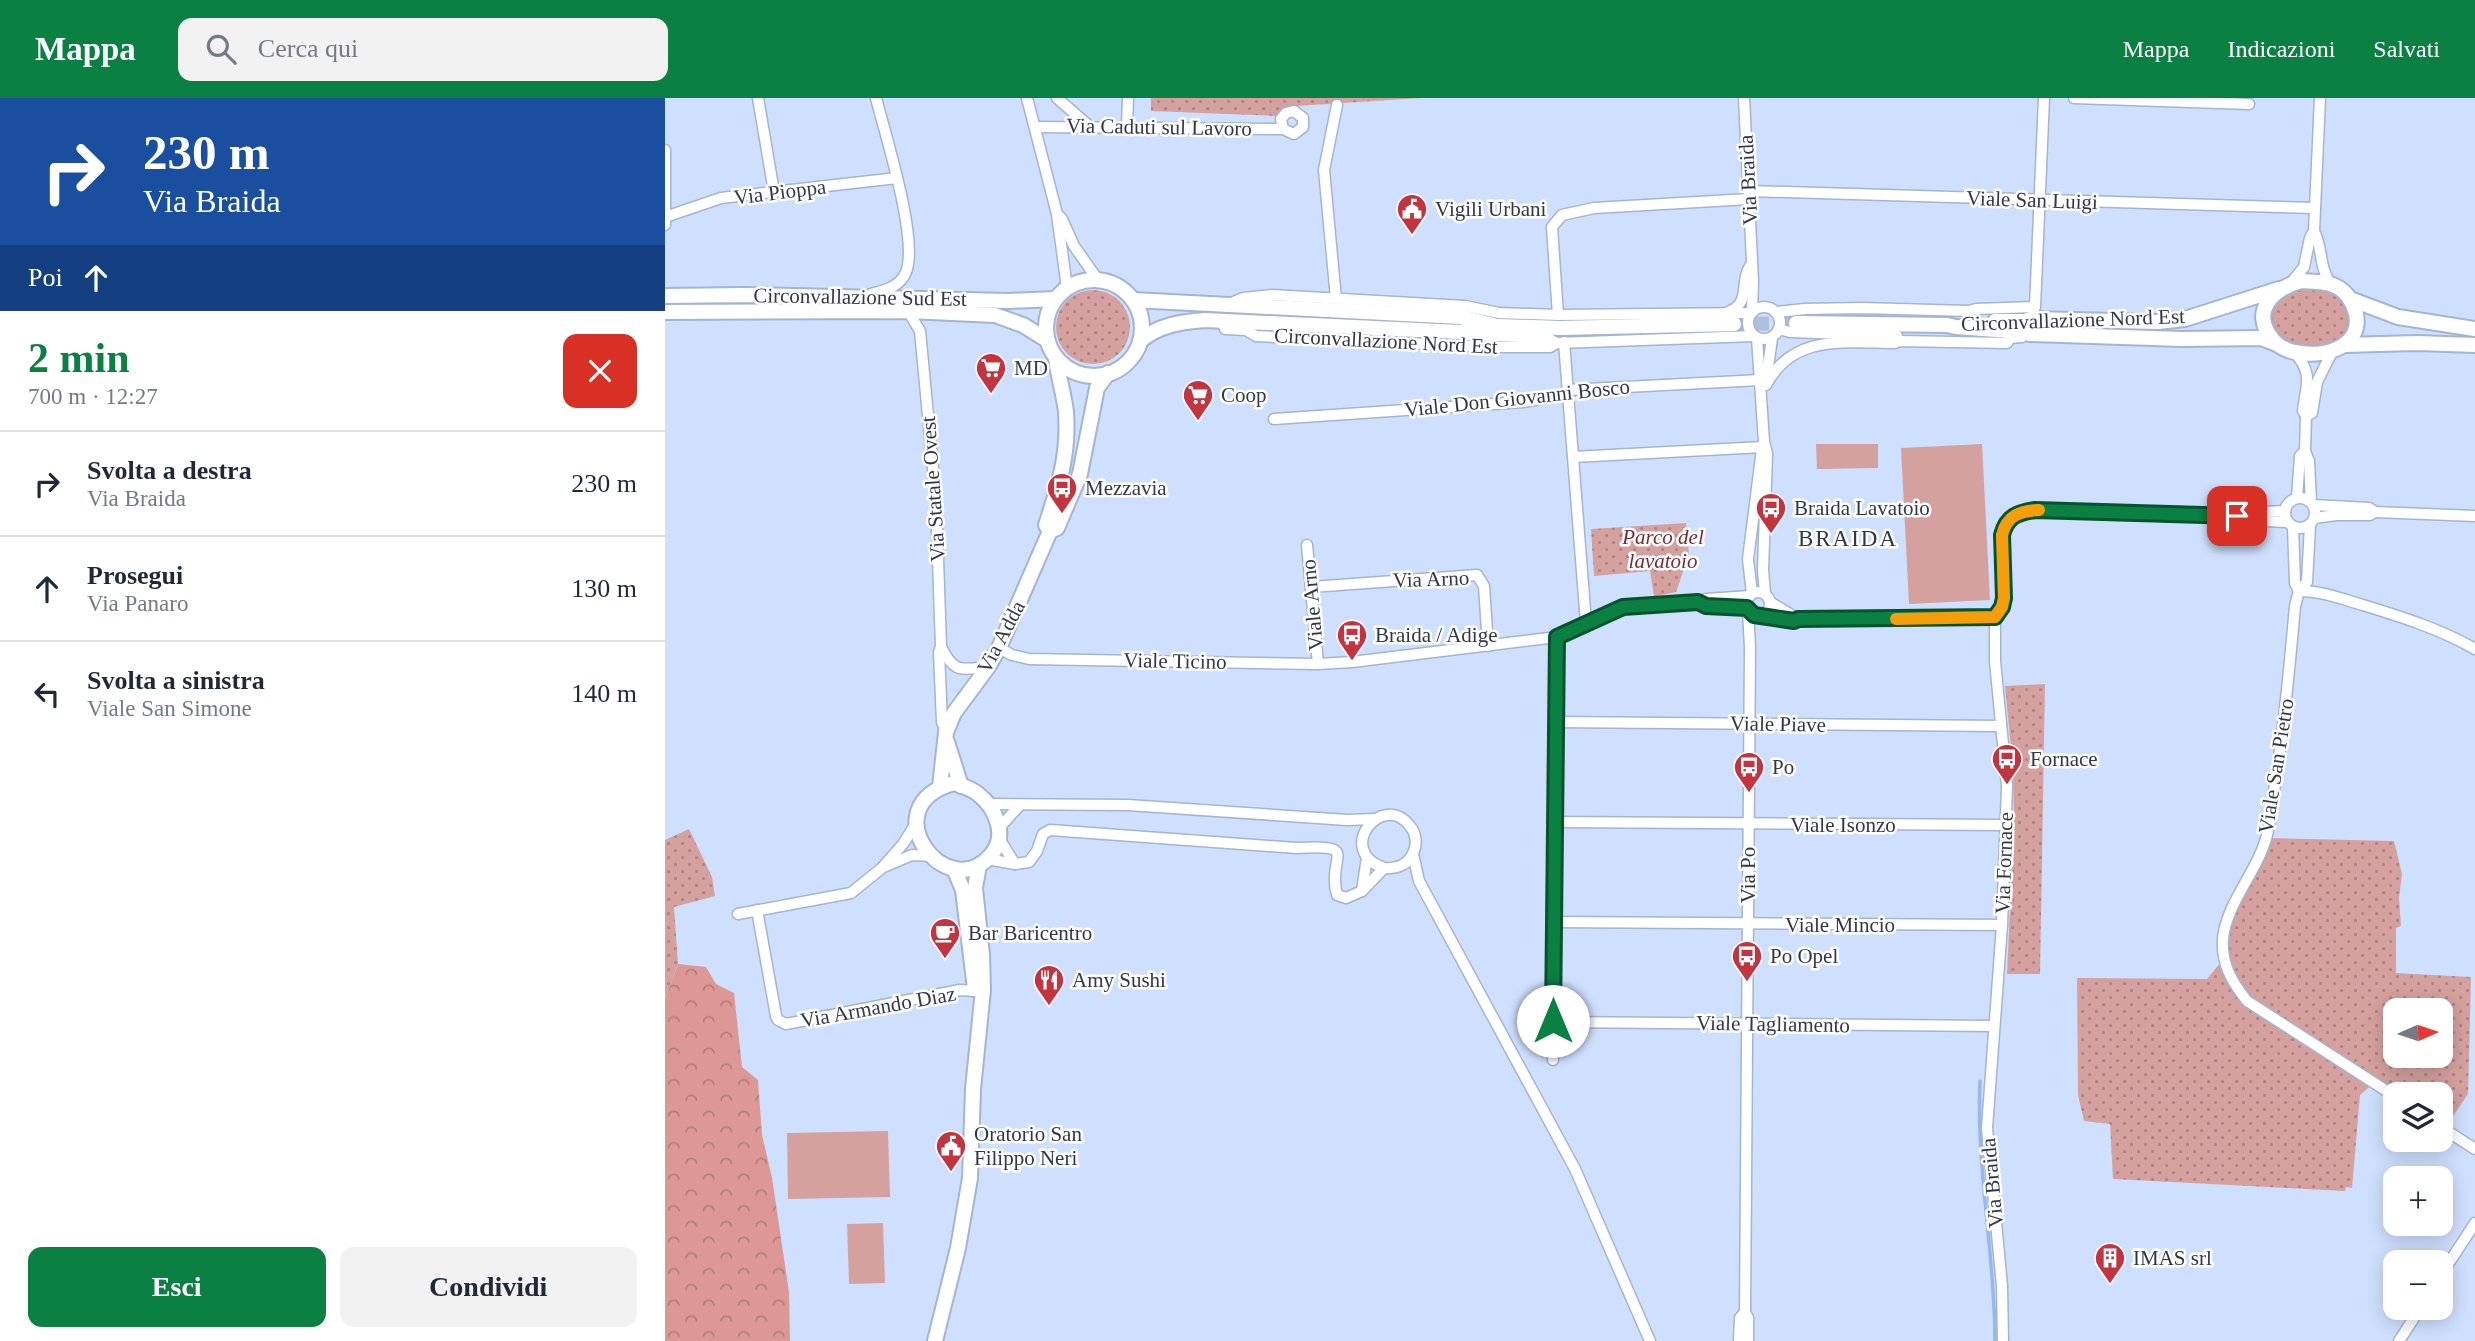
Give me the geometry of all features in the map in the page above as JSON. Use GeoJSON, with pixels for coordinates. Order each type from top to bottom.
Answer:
{"type":"FeatureCollection","features":[{"type":"Feature","properties":{"kind":"main road","name":"Circonvallazione Nord Est"},"geometry":{"type":"LineString","coordinates":[[1098,280],[1118,286],[1133,300],[1461,317],[1560,328],[1730,318]]}},
{"type":"Feature","properties":{"kind":"main road"},"geometry":{"type":"LineString","coordinates":[[1098,280],[1081,281],[1067,288],[1055,299],[1047,319],[1047,340],[1056,358],[1066,411],[1063,472],[1046,525],[1049,531],[1057,528],[1080,474],[1097,388],[1108,373]]}},
{"type":"Feature","properties":{"kind":"main road"},"geometry":{"type":"LineString","coordinates":[[2475,329],[2398,317],[2350,299],[2331,284],[2301,281],[2284,287],[2267,302],[2264,312],[2267,332],[2277,344],[2293,352],[2321,354],[2338,348],[2417,343],[2475,345]]}},
{"type":"Feature","properties":{"kind":"main road","name":"Circonvallazione Nord Est"},"geometry":{"type":"LineString","coordinates":[[1947,325],[1956,322],[2025,321],[2033,313],[2158,322],[2185,319],[2284,287]]}},
{"type":"Feature","properties":{"kind":"main road","name":"Circonvallazione Sud Est"},"geometry":{"type":"LineString","coordinates":[[665,296],[1009,301],[1055,299]]}},
{"type":"Feature","properties":{"kind":"main road"},"geometry":{"type":"LineString","coordinates":[[2338,348],[2351,338],[2357,326],[2356,313],[2350,299]]}},
{"type":"Feature","properties":{"kind":"main road"},"geometry":{"type":"LineString","coordinates":[[1133,300],[1141,320],[1140,341]]}},
{"type":"Feature","properties":{"kind":"main road","name":"Circonvallazione Sud Est"},"geometry":{"type":"LineString","coordinates":[[665,312],[908,311],[995,315],[1023,325],[1047,340]]}},
{"type":"Feature","properties":{"kind":"main road","name":"Circonvallazione Nord Est"},"geometry":{"type":"LineString","coordinates":[[1108,373],[1128,361],[1140,341],[1150,332],[1177,322],[1222,321],[1460,332],[1498,320]]}},
{"type":"Feature","properties":{"kind":"main road","name":"Circonvallazione Nord Est"},"geometry":{"type":"LineString","coordinates":[[1795,323],[1947,325],[2030,334],[2182,339],[2261,338],[2277,344]]}},
{"type":"Feature","properties":{"kind":"main road"},"geometry":{"type":"LineString","coordinates":[[1056,358],[1076,372],[1092,376],[1108,373]]}},
{"type":"Feature","properties":{"kind":"main road","name":"Via Adda"},"geometry":{"type":"LineString","coordinates":[[946,735],[954,713],[999,648],[1049,531]]}},
{"type":"Feature","properties":{"kind":"main road","name":"Via Statale Ovest"},"geometry":{"type":"LineString","coordinates":[[946,735],[961,786]]}},
{"type":"Feature","properties":{"kind":"main road","name":"Via Statale Ovest"},"geometry":{"type":"LineString","coordinates":[[940,787],[946,735]]}},
{"type":"Feature","properties":{"kind":"main road"},"geometry":{"type":"LineString","coordinates":[[935,1341],[967,1199],[983,990],[975,888],[983,862],[999,834],[995,815],[988,804],[978,794],[954,783],[940,787],[928,795],[919,807],[915,825],[924,847],[932,856],[955,871],[963,890],[979,1015]]}},
{"type":"Feature","properties":{"kind":"main road"},"geometry":{"type":"LineString","coordinates":[[955,871],[969,869],[983,862]]}},
{"type":"Feature","properties":{"kind":"street"},"geometry":{"type":"LineString","coordinates":[[758,98],[774,192]]}},
{"type":"Feature","properties":{"kind":"street"},"geometry":{"type":"LineString","coordinates":[[864,297],[894,287],[906,273],[910,250],[898,178],[876,98]]}},
{"type":"Feature","properties":{"kind":"street"},"geometry":{"type":"LineString","coordinates":[[1027,98],[1057,214],[1067,288]]}},
{"type":"Feature","properties":{"kind":"street"},"geometry":{"type":"LineString","coordinates":[[1057,98],[1089,126]]}},
{"type":"Feature","properties":{"kind":"street"},"geometry":{"type":"LineString","coordinates":[[1127,126],[1128,98]]}},
{"type":"Feature","properties":{"kind":"street","name":"Via Braida"},"geometry":{"type":"LineString","coordinates":[[1744,98],[1753,281],[1748,325],[1755,337],[1763,382],[1763,444],[1748,559],[1751,595],[1747,601],[1754,612]]}},
{"type":"Feature","properties":{"kind":"street"},"geometry":{"type":"LineString","coordinates":[[1498,320],[1558,315],[1730,318],[1766,307],[1777,312],[1862,308],[1968,311],[1975,314],[2023,316],[2033,313],[2041,201],[2044,98]]}},
{"type":"Feature","properties":{"kind":"street"},"geometry":{"type":"LineString","coordinates":[[2074,98],[2249,104]]}},
{"type":"Feature","properties":{"kind":"street"},"geometry":{"type":"LineString","coordinates":[[2284,287],[2304,267],[2314,231],[2320,98]]}},
{"type":"Feature","properties":{"kind":"street"},"geometry":{"type":"LineString","coordinates":[[1336,299],[1324,170],[1337,105]]}},
{"type":"Feature","properties":{"kind":"street","name":"Via Caduti sul Lavoro"},"geometry":{"type":"LineString","coordinates":[[1036,127],[1283,129]]}},
{"type":"Feature","properties":{"kind":"street"},"geometry":{"type":"LineString","coordinates":[[665,150],[665,225]]}},
{"type":"Feature","properties":{"kind":"street","name":"Via Pioppa"},"geometry":{"type":"LineString","coordinates":[[665,217],[721,198],[898,178]]}},
{"type":"Feature","properties":{"kind":"street","name":"Viale San Luigi"},"geometry":{"type":"LineString","coordinates":[[1558,315],[1552,227],[1562,215],[1594,208],[1749,195],[2315,208]]}},
{"type":"Feature","properties":{"kind":"street"},"geometry":{"type":"LineString","coordinates":[[1057,214],[1074,246],[1098,280]]}},
{"type":"Feature","properties":{"kind":"street"},"geometry":{"type":"LineString","coordinates":[[2314,231],[2325,277],[2331,284]]}},
{"type":"Feature","properties":{"kind":"street","name":"Via Braida"},"geometry":{"type":"LineString","coordinates":[[1730,318],[1742,302],[1747,271],[1752,263]]}},
{"type":"Feature","properties":{"kind":"street","name":"Via Braida"},"geometry":{"type":"LineString","coordinates":[[1753,281],[1766,307]]}},
{"type":"Feature","properties":{"kind":"street","name":"Circonvallazione Nord Est"},"geometry":{"type":"LineString","coordinates":[[1228,305],[1243,298],[1272,295],[1465,306],[1498,320]]}},
{"type":"Feature","properties":{"kind":"street","name":"Via Statale Ovest"},"geometry":{"type":"LineString","coordinates":[[908,311],[921,331],[936,500],[939,652],[942,722],[946,735]]}},
{"type":"Feature","properties":{"kind":"street"},"geometry":{"type":"LineString","coordinates":[[921,331],[933,312]]}},
{"type":"Feature","properties":{"kind":"street","name":"Via Braida"},"geometry":{"type":"LineString","coordinates":[[1763,382],[1780,322],[1777,312]]}},
{"type":"Feature","properties":{"kind":"street","name":"Circonvallazione Nord Est"},"geometry":{"type":"LineString","coordinates":[[1222,321],[1225,329],[1245,330],[1256,335],[1494,347],[1550,347],[1560,343],[1755,337]]}},
{"type":"Feature","properties":{"kind":"street","name":"Circonvallazione Nord Est"},"geometry":{"type":"LineString","coordinates":[[1460,332],[1461,335],[1548,338],[1560,343]]}},
{"type":"Feature","properties":{"kind":"street"},"geometry":{"type":"LineString","coordinates":[[1755,337],[1765,340],[1776,333],[1790,332],[1896,336],[1899,341]]}},
{"type":"Feature","properties":{"kind":"street"},"geometry":{"type":"LineString","coordinates":[[1763,382],[1783,361],[1808,347],[1821,344],[1899,341],[2007,343],[2010,338],[2026,337],[2030,334]]}},
{"type":"Feature","properties":{"kind":"street"},"geometry":{"type":"LineString","coordinates":[[1560,343],[1568,390],[1586,623]]}},
{"type":"Feature","properties":{"kind":"street"},"geometry":{"type":"LineString","coordinates":[[2306,416],[2312,413],[2317,382],[2338,348]]}},
{"type":"Feature","properties":{"kind":"street"},"geometry":{"type":"LineString","coordinates":[[2293,352],[2306,367],[2307,385],[2302,411],[2306,416],[2305,451],[2309,461],[2312,522]]}},
{"type":"Feature","properties":{"kind":"street","name":"Viale Don Giovanni Bosco"},"geometry":{"type":"LineString","coordinates":[[1274,419],[1523,402],[1562,395],[1568,390],[1763,382]]}},
{"type":"Feature","properties":{"kind":"street"},"geometry":{"type":"LineString","coordinates":[[1573,457],[1763,444]]}},
{"type":"Feature","properties":{"kind":"street","name":"Via Braida"},"geometry":{"type":"LineString","coordinates":[[1763,444],[1767,454],[1763,570],[1767,598]]}},
{"type":"Feature","properties":{"kind":"street"},"geometry":{"type":"LineString","coordinates":[[2297,498],[2300,456],[2305,451]]}},
{"type":"Feature","properties":{"kind":"street"},"geometry":{"type":"LineString","coordinates":[[2297,498],[2312,503],[2369,508],[2375,512],[2475,516]]}},
{"type":"Feature","properties":{"kind":"street"},"geometry":{"type":"LineString","coordinates":[[2290,525],[2285,511],[2289,503],[2297,498]]}},
{"type":"Feature","properties":{"kind":"street","name":"Via Fornace"},"geometry":{"type":"LineString","coordinates":[[1994,1026],[2002,925],[2007,786],[1995,661],[1995,617],[2004,598],[2004,525],[2011,516],[2035,510],[2237,516]]}},
{"type":"Feature","properties":{"kind":"street"},"geometry":{"type":"LineString","coordinates":[[2285,511],[2240,513],[2237,516],[2239,520],[2290,525],[2302,529],[2312,522],[2336,514],[2370,515],[2375,512]]}},
{"type":"Feature","properties":{"kind":"street","name":"Viale San Pietro"},"geometry":{"type":"LineString","coordinates":[[2312,522],[2307,582],[2299,591],[2295,606],[2285,718],[2267,835],[2257,862],[2226,923],[2223,941],[2225,966],[2234,985],[2247,1001],[2383,1089]]}},
{"type":"Feature","properties":{"kind":"street","name":"Viale San Pietro"},"geometry":{"type":"LineString","coordinates":[[2290,525],[2295,583],[2299,591]]}},
{"type":"Feature","properties":{"kind":"street","name":"Viale Arno"},"geometry":{"type":"LineString","coordinates":[[1307,545],[1318,664]]}},
{"type":"Feature","properties":{"kind":"street","name":"Via Arno"},"geometry":{"type":"LineString","coordinates":[[1311,587],[1477,575],[1484,586],[1488,646]]}},
{"type":"Feature","properties":{"kind":"street"},"geometry":{"type":"LineString","coordinates":[[2299,591],[2316,591],[2395,615],[2442,631],[2475,649]]}},
{"type":"Feature","properties":{"kind":"street"},"geometry":{"type":"LineString","coordinates":[[1488,646],[1557,637],[1623,607],[1698,602],[1706,598],[1751,595],[1758,592],[1798,619]]}},
{"type":"Feature","properties":{"kind":"street"},"geometry":{"type":"LineString","coordinates":[[1754,612],[1768,612],[1767,598]]}},
{"type":"Feature","properties":{"kind":"street"},"geometry":{"type":"LineString","coordinates":[[1698,602],[1706,606],[1754,612],[1794,621],[1995,617]]}},
{"type":"Feature","properties":{"kind":"street","name":"Via Po"},"geometry":{"type":"LineString","coordinates":[[1740,1340],[1740,1318],[1745,1312],[1749,724],[1754,612]]}},
{"type":"Feature","properties":{"kind":"street"},"geometry":{"type":"LineString","coordinates":[[1553,1060],[1557,637]]}},
{"type":"Feature","properties":{"kind":"street","name":"Viale Ticino"},"geometry":{"type":"LineString","coordinates":[[999,648],[1029,659],[1318,664],[1488,646]]}},
{"type":"Feature","properties":{"kind":"street"},"geometry":{"type":"LineString","coordinates":[[941,647],[950,664],[958,668],[988,667]]}},
{"type":"Feature","properties":{"kind":"street","name":"Viale Piave"},"geometry":{"type":"LineString","coordinates":[[1556,722],[2001,726]]}},
{"type":"Feature","properties":{"kind":"street"},"geometry":{"type":"LineString","coordinates":[[988,804],[1128,805],[1347,820],[1393,815],[1408,823],[1416,838],[1409,860],[1398,867],[1384,869],[1367,857]]}},
{"type":"Feature","properties":{"kind":"street"},"geometry":{"type":"LineString","coordinates":[[1015,864],[999,834],[1020,805]]}},
{"type":"Feature","properties":{"kind":"street"},"geometry":{"type":"LineString","coordinates":[[1363,837],[1370,823],[1376,818]]}},
{"type":"Feature","properties":{"kind":"street"},"geometry":{"type":"LineString","coordinates":[[1347,820],[1363,837],[1367,857],[1362,891]]}},
{"type":"Feature","properties":{"kind":"street","name":"Viale Isonzo"},"geometry":{"type":"LineString","coordinates":[[1554,822],[2006,825]]}},
{"type":"Feature","properties":{"kind":"street"},"geometry":{"type":"LineString","coordinates":[[738,914],[851,893],[882,868],[903,845],[915,825]]}},
{"type":"Feature","properties":{"kind":"street"},"geometry":{"type":"LineString","coordinates":[[983,862],[1023,864],[1033,858],[1039,839],[1050,830],[1296,848],[1326,846],[1333,848],[1338,857],[1335,887],[1337,895],[1346,898],[1362,891],[1384,869]]}},
{"type":"Feature","properties":{"kind":"street"},"geometry":{"type":"LineString","coordinates":[[1413,854],[1419,881],[1575,1168],[1650,1341]]}},
{"type":"Feature","properties":{"kind":"street"},"geometry":{"type":"LineString","coordinates":[[882,868],[912,855],[932,856]]}},
{"type":"Feature","properties":{"kind":"street"},"geometry":{"type":"LineString","coordinates":[[1398,867],[1419,881]]}},
{"type":"Feature","properties":{"kind":"street","name":"Via Armando Diaz"},"geometry":{"type":"LineString","coordinates":[[757,910],[776,1016],[781,1023],[960,990],[975,992]]}},
{"type":"Feature","properties":{"kind":"street","name":"Viale Mincio"},"geometry":{"type":"LineString","coordinates":[[1553,922],[2002,925]]}},
{"type":"Feature","properties":{"kind":"street","name":"Viale Tagliamento"},"geometry":{"type":"LineString","coordinates":[[1553,1021],[1994,1026]]}},
{"type":"Feature","properties":{"kind":"street","name":"Via Braida"},"geometry":{"type":"LineString","coordinates":[[1994,1026],[1987,1128],[2002,1286],[2003,1341]]}},
{"type":"Feature","properties":{"kind":"street"},"geometry":{"type":"LineString","coordinates":[[2453,1135],[2475,1149]]}},
{"type":"Feature","properties":{"kind":"street"},"geometry":{"type":"LineString","coordinates":[[2453,1257],[2475,1223]]}},
{"type":"Feature","properties":{"kind":"street"},"geometry":{"type":"LineString","coordinates":[[2399,1341],[2413,1320]]}},
{"type":"Feature","properties":{"kind":"green space"},"geometry":{"type":"Polygon","coordinates":[[[1151,98],[1421,98],[1296,106],[1279,116],[1151,111],[1151,98]]]}},
{"type":"Feature","properties":{"kind":"green space"},"geometry":{"type":"Polygon","coordinates":[[[2302,287],[2333,292],[2347,306],[2350,326],[2347,332],[2326,348],[2308,350],[2292,345],[2279,336],[2271,323],[2271,310],[2281,297],[2302,287]]]}},
{"type":"Feature","properties":{"kind":"green space"},"geometry":{"type":"Polygon","coordinates":[[[1100,290],[1120,300],[1128,313],[1128,341],[1120,354],[1107,362],[1086,364],[1066,354],[1058,341],[1056,320],[1066,300],[1079,292],[1100,290]]]}},
{"type":"Feature","properties":{"kind":"green space"},"geometry":{"type":"Polygon","coordinates":[[[1816,444],[1878,444],[1878,468],[1817,469],[1816,444]]]}},
{"type":"Feature","properties":{"kind":"green space"},"geometry":{"type":"Polygon","coordinates":[[[1982,444],[1990,600],[1909,604],[1901,448],[1982,444]]]}},
{"type":"Feature","properties":{"kind":"green space","name":"Parco del lavatoio"},"geometry":{"type":"Polygon","coordinates":[[[1686,523],[1689,555],[1676,592],[1654,597],[1650,571],[1594,576],[1591,529],[1686,523]]]}},
{"type":"Feature","properties":{"kind":"green space"},"geometry":{"type":"Polygon","coordinates":[[[2045,684],[2040,974],[2007,974],[2014,819],[2013,769],[2005,686],[2045,684]]]}},
{"type":"Feature","properties":{"kind":"green space"},"geometry":{"type":"Polygon","coordinates":[[[689,829],[712,877],[715,896],[674,907],[678,964],[665,999],[665,840],[689,829]]]}},
{"type":"Feature","properties":{"kind":"green space"},"geometry":{"type":"Polygon","coordinates":[[[2267,838],[2394,841],[2402,874],[2399,898],[2401,926],[2396,928],[2396,973],[2471,977],[2468,1094],[2453,1116],[2453,1082],[2383,1082],[2383,1087],[2375,1082],[2360,1095],[2352,1188],[2346,1187],[2345,1191],[2113,1179],[2110,1124],[2084,1121],[2078,1095],[2077,978],[2207,979],[2222,961],[2234,912],[2267,838]]]}},
{"type":"Feature","properties":{"kind":"green space"},"geometry":{"type":"Polygon","coordinates":[[[678,964],[706,967],[716,984],[734,993],[742,1067],[758,1080],[762,1135],[772,1178],[789,1292],[790,1341],[665,1341],[665,999],[678,964]]]}},
{"type":"Feature","properties":{"kind":"green space"},"geometry":{"type":"Polygon","coordinates":[[[888,1131],[890,1197],[788,1199],[787,1133],[888,1131]]]}},
{"type":"Feature","properties":{"kind":"green space"},"geometry":{"type":"Polygon","coordinates":[[[883,1223],[885,1283],[849,1284],[847,1224],[883,1223]]]}},
{"type":"Feature","properties":{"kind":"waterway"},"geometry":{"type":"LineString","coordinates":[[1980,1081],[1979,1114],[1995,1341]]}},
{"type":"Feature","properties":{"kind":"tunnel"},"geometry":{"type":"LineString","coordinates":[[1734,324],[1796,323]]}},
{"type":"Feature","properties":{"kind":"slow traffic"},"geometry":{"type":"LineString","coordinates":[[1896,619],[1995,617],[2004,598],[2004,525],[2011,516],[2020,512],[2039,510]]}},
{"type":"Feature","properties":{"kind":"place","name":"Vigili Urbani"},"geometry":{"type":"Point","coordinates":[1412,236]}},
{"type":"Feature","properties":{"kind":"place","name":"MD"},"geometry":{"type":"Point","coordinates":[991,395]}},
{"type":"Feature","properties":{"kind":"place","name":"Coop"},"geometry":{"type":"Point","coordinates":[1198,422]}},
{"type":"Feature","properties":{"kind":"place","name":"Mezzavia"},"geometry":{"type":"Point","coordinates":[1062,515]}},
{"type":"Feature","properties":{"kind":"place","name":"Braida Lavatoio"},"geometry":{"type":"Point","coordinates":[1771,535]}},
{"type":"Feature","properties":{"kind":"place","name":"Braida / Adige"},"geometry":{"type":"Point","coordinates":[1352,662]}},
{"type":"Feature","properties":{"kind":"place","name":"Fornace"},"geometry":{"type":"Point","coordinates":[2007,786]}},
{"type":"Feature","properties":{"kind":"place","name":"Po"},"geometry":{"type":"Point","coordinates":[1749,794]}},
{"type":"Feature","properties":{"kind":"place","name":"Bar Baricentro"},"geometry":{"type":"Point","coordinates":[945,960]}},
{"type":"Feature","properties":{"kind":"place","name":"Po Opel"},"geometry":{"type":"Point","coordinates":[1747,983]}},
{"type":"Feature","properties":{"kind":"place","name":"Amy Sushi"},"geometry":{"type":"Point","coordinates":[1049,1007]}},
{"type":"Feature","properties":{"kind":"place","name":"Oratorio San Filippo Neri"},"geometry":{"type":"Point","coordinates":[951,1173]}},
{"type":"Feature","properties":{"kind":"place","name":"IMAS srl"},"geometry":{"type":"Point","coordinates":[2110,1285]}},
{"type":"Feature","properties":{"kind":"district","name":"BRAIDA"},"geometry":{"type":"Point","coordinates":[1848,538]}},
{"type":"Feature","properties":{"kind":"route"},"geometry":{"type":"LineString","coordinates":[[1553,1021],[1557,637],[1623,607],[1675,603],[1698,602],[1706,606],[1737,606],[1747,608],[1754,615],[1794,621],[1995,617],[2004,598],[2004,525],[2011,516],[2020,512],[2035,510],[2237,516]]}}]}
